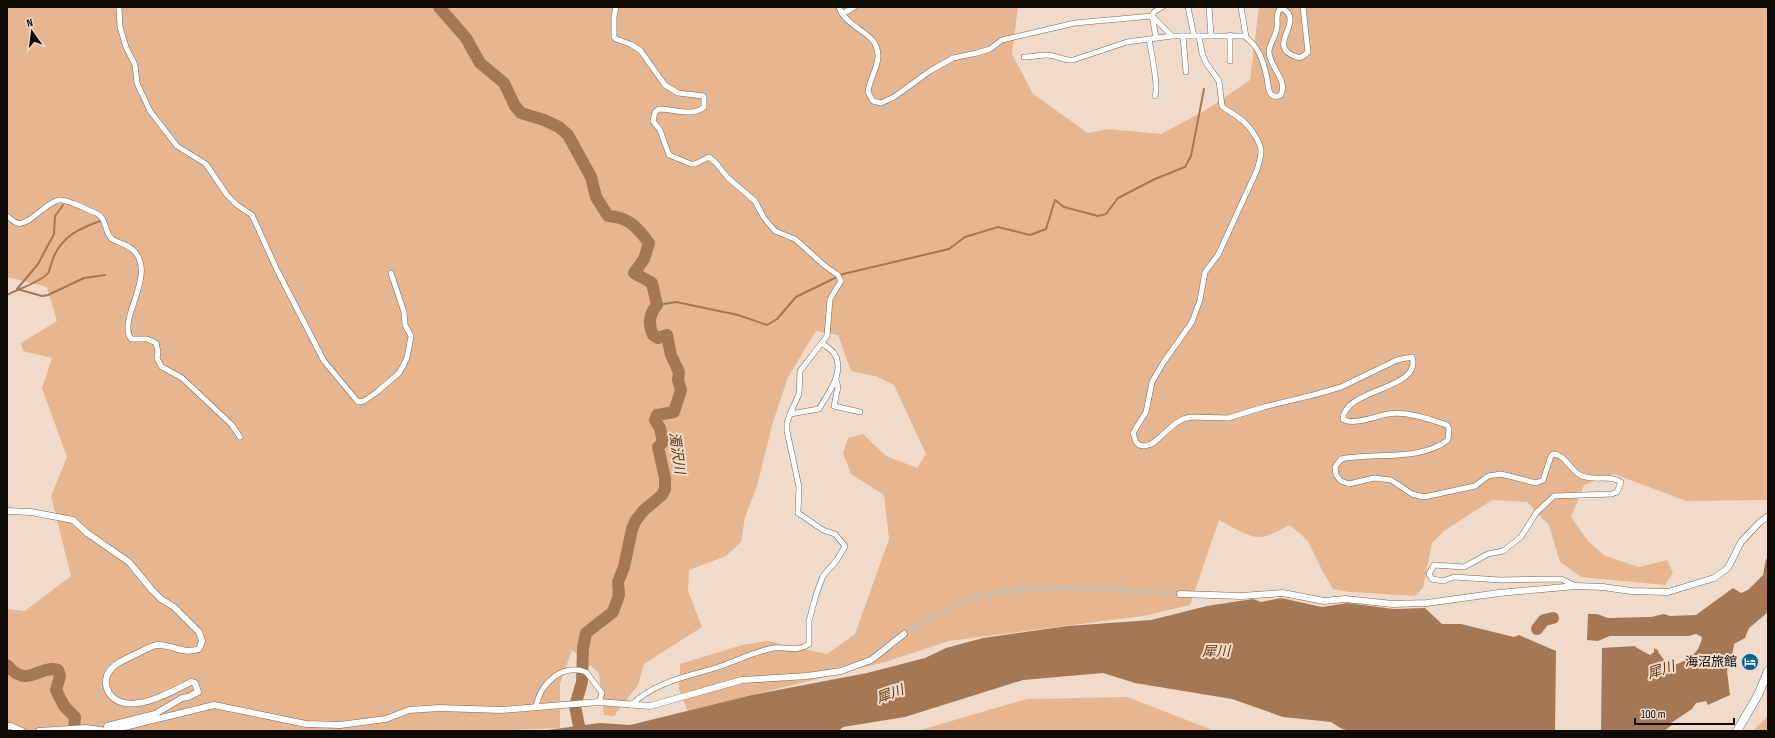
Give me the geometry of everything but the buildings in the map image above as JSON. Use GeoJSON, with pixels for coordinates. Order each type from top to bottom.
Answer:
{"type":"FeatureCollection","features":[{"type":"Feature","properties":{"kind":"highway"},"geometry":{"type":"LineString","coordinates":[[1737,731],[1758,695],[1768,672]]}},
{"type":"Feature","properties":{"kind":"street"},"geometry":{"type":"LineString","coordinates":[[119,7],[120,27],[126,47],[135,65],[137,83],[150,111],[177,146],[206,164],[226,195],[237,205],[252,215],[324,361],[358,402],[364,401],[399,373],[407,358],[411,336],[405,325],[404,312],[391,274]]}},
{"type":"Feature","properties":{"kind":"street"},"geometry":{"type":"LineString","coordinates":[[616,7],[614,16],[614,37],[640,50],[646,56],[659,79],[665,85],[678,93],[704,96],[704,107],[697,112],[686,112],[673,109],[659,109],[655,112],[653,121],[660,130],[670,155],[691,164],[695,164],[709,157],[728,178],[755,201],[764,218],[775,231],[795,239],[825,266],[839,276],[839,285],[830,299],[827,336],[800,371],[799,394],[787,422],[787,431],[799,487],[798,512],[823,530],[835,534],[845,546],[837,560],[823,576],[816,595],[809,621],[809,644],[798,650],[776,648],[756,652],[723,665],[680,676],[648,691],[631,704]]}},
{"type":"Feature","properties":{"kind":"street"},"geometry":{"type":"LineString","coordinates":[[839,7],[842,14],[849,22],[874,41],[877,48],[878,58],[868,92],[873,101],[881,103],[953,58],[990,49],[1002,40],[1075,23],[1152,16]]}},
{"type":"Feature","properties":{"kind":"street"},"geometry":{"type":"LineString","coordinates":[[842,14],[854,7]]}},
{"type":"Feature","properties":{"kind":"street"},"geometry":{"type":"LineString","coordinates":[[1156,38],[1152,16],[1154,12],[1162,7]]}},
{"type":"Feature","properties":{"kind":"street"},"geometry":{"type":"LineString","coordinates":[[1188,7],[1206,63],[1219,81],[1222,106],[1244,121],[1250,128],[1259,144],[1260,158],[1254,177],[1218,255],[1205,272],[1200,300],[1192,322],[1163,363],[1152,382],[1146,412],[1133,433],[1136,442],[1139,445],[1144,446],[1152,444],[1176,423],[1191,417],[1228,418],[1340,387],[1398,360],[1412,357],[1414,364],[1411,370],[1398,382],[1353,402],[1345,412],[1343,419],[1349,422],[1390,414],[1410,414],[1447,425],[1449,429],[1448,440],[1436,447],[1402,454],[1385,456],[1353,456],[1341,458],[1335,467],[1336,475],[1341,481],[1349,484],[1374,478],[1391,480],[1412,494],[1424,496],[1475,486],[1488,476],[1501,474],[1536,483],[1543,480],[1551,456],[1553,454],[1557,454],[1562,457],[1575,472],[1582,476],[1614,478],[1621,482],[1616,492],[1612,494],[1554,496],[1536,513],[1521,537],[1503,551],[1488,554],[1464,567],[1434,565],[1429,574],[1432,580],[1443,581],[1454,577],[1500,580],[1561,579],[1576,586]]}},
{"type":"Feature","properties":{"kind":"street"},"geometry":{"type":"LineString","coordinates":[[1209,7],[1211,36]]}},
{"type":"Feature","properties":{"kind":"street"},"geometry":{"type":"LineString","coordinates":[[1241,7],[1246,37]]}},
{"type":"Feature","properties":{"kind":"street"},"geometry":{"type":"LineString","coordinates":[[1024,57],[1048,55],[1068,61],[1127,42],[1156,38],[1172,36],[1230,35],[1246,37],[1253,42],[1259,51],[1269,92],[1273,96],[1277,97],[1281,95],[1283,90],[1282,81],[1270,59],[1269,50],[1277,28],[1277,14],[1282,9],[1288,12],[1290,19],[1283,45],[1287,51],[1296,57],[1300,57],[1308,52],[1303,7]]}},
{"type":"Feature","properties":{"kind":"street"},"geometry":{"type":"LineString","coordinates":[[1152,16],[1172,36]]}},
{"type":"Feature","properties":{"kind":"street"},"geometry":{"type":"LineString","coordinates":[[1230,35],[1230,61]]}},
{"type":"Feature","properties":{"kind":"street"},"geometry":{"type":"LineString","coordinates":[[1183,36],[1186,72]]}},
{"type":"Feature","properties":{"kind":"street"},"geometry":{"type":"LineString","coordinates":[[1149,39],[1157,92],[1155,96]]}},
{"type":"Feature","properties":{"kind":"street"},"geometry":{"type":"LineString","coordinates":[[7,216],[17,223],[21,223],[30,219],[53,202],[59,200],[66,201],[99,214],[110,237],[134,250],[140,265],[141,272],[138,290],[127,324],[127,334],[131,339],[147,339],[156,343],[158,352],[157,359],[162,367],[182,378],[232,425],[240,437]]}},
{"type":"Feature","properties":{"kind":"street"},"geometry":{"type":"LineString","coordinates":[[790,414],[819,409],[836,380],[838,365],[836,357],[833,352],[822,343]]}},
{"type":"Feature","properties":{"kind":"street"},"geometry":{"type":"LineString","coordinates":[[836,380],[838,387],[834,406],[860,412]]}},
{"type":"Feature","properties":{"kind":"street"},"geometry":{"type":"LineString","coordinates":[[7,510],[31,512],[73,520],[87,533],[129,562],[146,584],[161,599],[174,607],[199,632],[202,641],[199,649],[188,652],[157,645],[113,666],[107,675],[106,689],[114,701],[126,704],[150,700],[191,682],[195,683],[198,692],[182,698],[155,714],[107,726],[107,731]]}},
{"type":"Feature","properties":{"kind":"street"},"geometry":{"type":"LineString","coordinates":[[1180,594],[1242,596],[1283,593],[1324,601],[1345,599],[1392,604],[1427,603],[1500,593],[1576,586],[1603,587],[1631,591],[1668,592],[1714,578],[1728,568],[1741,542],[1759,522],[1768,516]]}},
{"type":"Feature","properties":{"kind":"street"},"geometry":{"type":"LineString","coordinates":[[39,731],[79,728],[107,731],[214,705],[306,724],[340,725],[386,719],[409,710],[439,708],[502,710],[599,702],[650,706],[742,680],[807,676],[841,671],[872,660],[904,634]]}},
{"type":"Feature","properties":{"kind":"street"},"geometry":{"type":"LineString","coordinates":[[536,706],[544,689],[552,678],[557,673],[572,669],[586,672],[602,693],[599,702]]}},
{"type":"Feature","properties":{"kind":"street"},"geometry":{"type":"LineString","coordinates":[[7,726],[11,726],[22,731]]}},
{"type":"Feature","properties":{"kind":"shaded area"},"geometry":{"type":"Polygon","coordinates":[[[7,7],[1018,7],[1012,54],[1033,94],[1088,133],[1108,129],[1161,134],[1206,110],[1250,80],[1259,7],[1768,7],[1768,500],[1686,501],[1614,474],[1584,485],[1571,517],[1588,541],[1605,556],[1639,567],[1667,560],[1673,573],[1665,585],[1581,577],[1560,562],[1549,525],[1527,502],[1492,500],[1444,531],[1432,543],[1423,588],[1415,596],[1349,592],[1333,589],[1308,541],[1290,525],[1269,535],[1257,537],[1243,533],[1219,520],[1190,605],[1143,616],[949,641],[885,662],[688,711],[679,690],[680,664],[742,645],[767,641],[827,654],[855,634],[889,539],[884,495],[851,474],[843,453],[848,438],[863,434],[886,456],[917,468],[926,454],[894,385],[875,376],[851,371],[838,335],[816,331],[788,377],[773,422],[757,486],[745,517],[741,542],[726,556],[689,570],[688,591],[702,627],[644,664],[638,685],[614,716],[604,715],[599,673],[572,650],[560,684],[560,728],[491,731],[7,731],[7,609],[25,611],[71,576],[51,496],[67,457],[42,388],[52,358],[23,351],[21,343],[57,321],[47,287],[7,277],[7,7]]]}},
{"type":"Feature","properties":{"kind":"shaded area"},"geometry":{"type":"Polygon","coordinates":[[[1127,697],[1215,731],[917,731],[1027,699],[1127,697]]]}},
{"type":"Feature","properties":{"kind":"shaded area"},"geometry":{"type":"Polygon","coordinates":[[[1768,716],[1768,731],[1753,731],[1768,716]]]}},
{"type":"Feature","properties":{"kind":"water"},"geometry":{"type":"Polygon","coordinates":[[[1768,558],[1767,613],[1749,628],[1745,638],[1734,644],[1732,657],[1728,664],[1727,671],[1730,695],[1708,705],[1706,701],[1696,703],[1692,709],[1671,723],[1672,725],[1664,731],[1601,731],[1602,648],[1635,646],[1650,655],[1654,652],[1654,648],[1659,651],[1658,652],[1665,661],[1664,669],[1693,655],[1700,644],[1702,637],[1696,634],[1689,636],[1610,636],[1598,641],[1587,640],[1588,614],[1597,614],[1608,618],[1651,617],[1664,614],[1670,616],[1696,615],[1733,588],[1741,593],[1748,590],[1763,575],[1766,559],[1768,558]]]}},
{"type":"Feature","properties":{"kind":"water"},"geometry":{"type":"Polygon","coordinates":[[[1281,598],[1322,607],[1347,603],[1394,609],[1425,608],[1442,624],[1461,624],[1514,637],[1519,635],[1556,651],[1555,731],[1351,731],[1342,729],[1331,722],[1283,717],[1232,699],[1135,683],[1103,673],[1023,680],[905,717],[843,727],[839,731],[540,731],[600,723],[630,725],[752,695],[867,673],[925,658],[946,648],[983,638],[1068,626],[1151,620],[1207,606],[1253,599],[1261,602],[1281,598]]]}},
{"type":"Feature","properties":{"kind":"waterway","name":"濁沢川"},"geometry":{"type":"LineString","coordinates":[[439,7],[466,38],[480,63],[504,83],[515,106],[521,113],[544,120],[559,127],[568,135],[591,177],[596,197],[608,216],[622,218],[632,224],[649,243],[644,259],[634,273],[652,283],[657,305],[654,308],[650,319],[651,331],[653,335],[658,338],[667,335],[671,355],[679,372],[678,380],[681,390],[674,412],[657,415],[655,420],[660,428],[663,442],[658,447],[665,478],[665,489],[662,495],[644,510],[636,520],[632,529],[624,567],[618,582],[619,595],[613,612],[586,633],[583,648],[582,682],[575,706],[580,731]]}},
{"type":"Feature","properties":{"kind":"waterway"},"geometry":{"type":"LineString","coordinates":[[657,305],[676,302],[738,315],[767,325],[777,319],[796,297],[843,274],[949,249],[965,237],[998,227],[1030,235],[1046,229],[1055,200],[1064,207],[1098,216],[1106,214],[1118,198],[1155,179],[1185,167],[1191,156],[1204,89]]}},
{"type":"Feature","properties":{"kind":"waterway"},"geometry":{"type":"LineString","coordinates":[[63,205],[55,216],[54,234],[38,264],[17,289],[42,296],[48,295],[84,278],[105,275]]}},
{"type":"Feature","properties":{"kind":"waterway"},"geometry":{"type":"LineString","coordinates":[[7,295],[45,276],[49,272],[53,258],[62,243],[79,230],[100,221]]}},
{"type":"Feature","properties":{"kind":"waterway","name":"犀川"},"geometry":{"type":"LineString","coordinates":[[1537,629],[1544,620],[1553,618]]}},
{"type":"Feature","properties":{"kind":"waterway"},"geometry":{"type":"LineString","coordinates":[[7,665],[14,672],[27,676],[45,670],[58,670],[60,676],[56,690],[64,706],[75,717],[74,731]]}},
{"type":"Feature","properties":{"kind":"tunnel"},"geometry":{"type":"LineString","coordinates":[[904,634],[956,605],[974,598],[999,592],[1024,589],[1077,588],[1180,594]]}},
{"type":"Feature","properties":{"kind":"place","name":"海沼旅館"},"geometry":{"type":"Point","coordinates":[1750,662]}}]}
